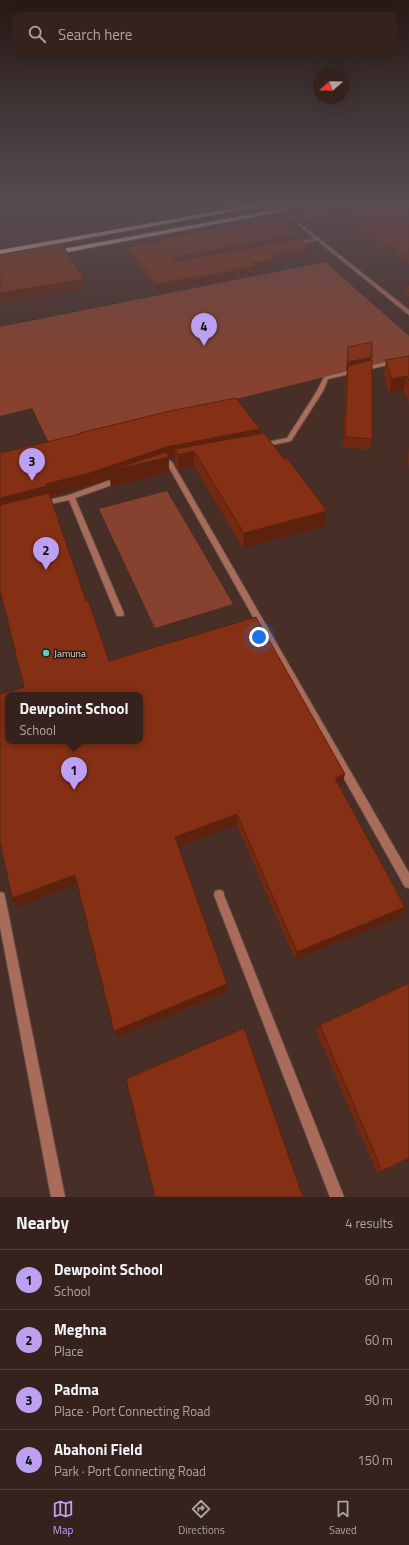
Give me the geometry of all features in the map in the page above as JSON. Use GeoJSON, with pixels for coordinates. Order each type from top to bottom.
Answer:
{"type":"FeatureCollection","features":[{"type":"Feature","properties":{"kind":"street"},"geometry":{"type":"LineString","coordinates":[[342,259],[409,313]]}},
{"type":"Feature","properties":{"kind":"street"},"geometry":{"type":"LineString","coordinates":[[251,447],[288,440],[320,391],[326,378],[409,358]]}},
{"type":"Feature","properties":{"kind":"street"},"geometry":{"type":"LineString","coordinates":[[169,462],[409,883]]}},
{"type":"Feature","properties":{"kind":"street"},"geometry":{"type":"LineString","coordinates":[[36,506],[71,497],[127,477]]}},
{"type":"Feature","properties":{"kind":"street"},"geometry":{"type":"LineString","coordinates":[[71,497],[120,614]]}},
{"type":"Feature","properties":{"kind":"street"},"geometry":{"type":"LineString","coordinates":[[219,895],[337,1197]]}},
{"type":"Feature","properties":{"kind":"street"},"geometry":{"type":"LineString","coordinates":[[0,897],[58,1197]]}},
{"type":"Feature","properties":{"kind":"shaded area"},"geometry":{"type":"Polygon","coordinates":[[[325,262],[409,336],[409,356],[50,445],[32,408],[0,416],[0,327],[325,262]]]}},
{"type":"Feature","properties":{"kind":"shaded area"},"geometry":{"type":"Polygon","coordinates":[[[167,491],[233,604],[155,628],[99,509],[167,491]]]}},
{"type":"Feature","properties":{"kind":"building"},"geometry":{"type":"Polygon","coordinates":[[[0,259],[71,259],[84,279],[0,293],[0,259]]]}},
{"type":"Feature","properties":{"kind":"building"},"geometry":{"type":"Polygon","coordinates":[[[137,259],[173,259],[177,261],[189,259],[274,260],[253,263],[256,266],[233,270],[234,271],[155,284],[137,259]]]}},
{"type":"Feature","properties":{"kind":"building"},"geometry":{"type":"Polygon","coordinates":[[[372,342],[372,357],[348,362],[348,347],[372,342]]]}},
{"type":"Feature","properties":{"kind":"building"},"geometry":{"type":"Polygon","coordinates":[[[409,356],[409,381],[407,376],[392,379],[386,360],[409,356]]]}},
{"type":"Feature","properties":{"kind":"building"},"geometry":{"type":"Polygon","coordinates":[[[372,360],[372,439],[345,437],[348,366],[372,360]]]}},
{"type":"Feature","properties":{"kind":"building"},"geometry":{"type":"Polygon","coordinates":[[[236,398],[260,429],[166,447],[90,473],[0,498],[0,453],[170,411],[236,398]]]}},
{"type":"Feature","properties":{"kind":"building"},"geometry":{"type":"Polygon","coordinates":[[[264,433],[284,459],[287,458],[327,511],[244,533],[194,451],[178,455],[175,449],[264,433]]]}},
{"type":"Feature","properties":{"kind":"building"},"geometry":{"type":"Polygon","coordinates":[[[166,452],[169,457],[109,471],[166,452]]]}},
{"type":"Feature","properties":{"kind":"building"},"geometry":{"type":"Polygon","coordinates":[[[49,493],[86,601],[88,600],[109,661],[256,617],[345,774],[335,778],[405,907],[297,952],[237,814],[175,837],[227,984],[114,1031],[75,875],[12,898],[0,841],[0,694],[5,693],[5,744],[143,744],[143,692],[7,692],[24,687],[0,590],[0,505],[49,493]]]}},
{"type":"Feature","properties":{"kind":"building"},"geometry":{"type":"Polygon","coordinates":[[[409,983],[409,1158],[382,1171],[320,1025],[409,983]]]}},
{"type":"Feature","properties":{"kind":"building"},"geometry":{"type":"Polygon","coordinates":[[[244,1028],[303,1197],[155,1197],[126,1079],[244,1028]]]}},
{"type":"Feature","properties":{"kind":"place","name":"Abahoni Field"},"geometry":{"type":"Point","coordinates":[204,346]}},
{"type":"Feature","properties":{"kind":"place","name":"Padma"},"geometry":{"type":"Point","coordinates":[32,481]}},
{"type":"Feature","properties":{"kind":"place","name":"Meghna"},"geometry":{"type":"Point","coordinates":[46,570]}},
{"type":"Feature","properties":{"kind":"place","name":"Jamuna"},"geometry":{"type":"Point","coordinates":[46,653]}},
{"type":"Feature","properties":{"kind":"place","name":"Dewpoint School"},"geometry":{"type":"Point","coordinates":[74,790]}}]}
